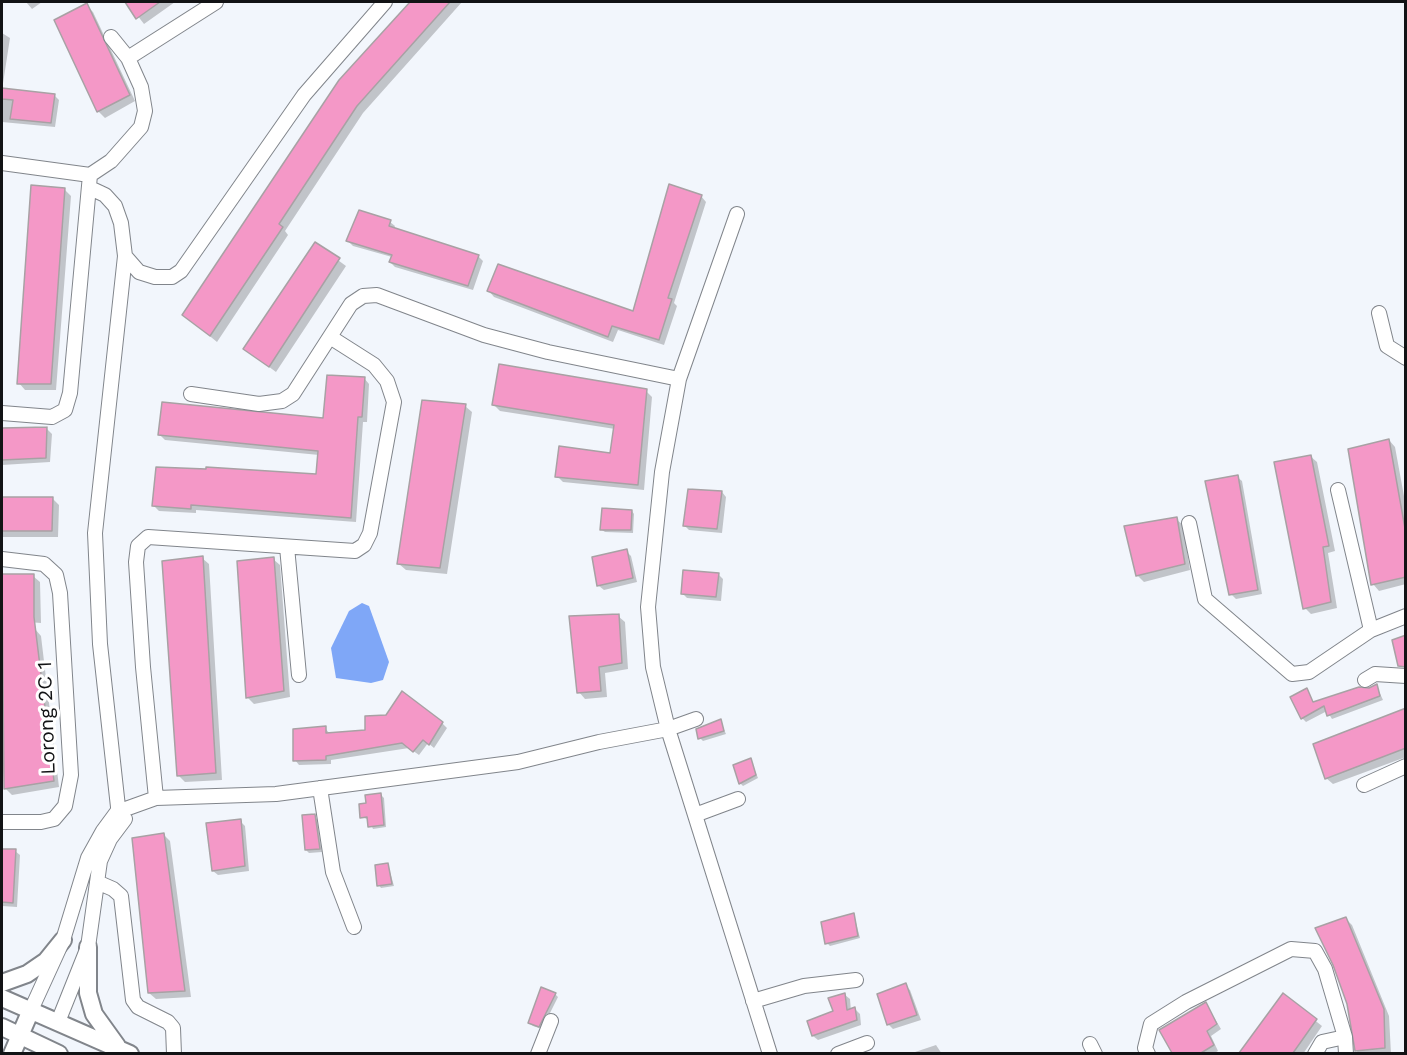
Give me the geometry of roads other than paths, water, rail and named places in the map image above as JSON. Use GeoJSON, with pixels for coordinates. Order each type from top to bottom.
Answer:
{"type":"FeatureCollection","features":[{"type":"Feature","properties":{"kind":"main road"},"geometry":{"type":"LineString","coordinates":[[2,982],[27,974],[46,961],[63,940]]}},
{"type":"Feature","properties":{"kind":"main road"},"geometry":{"type":"LineString","coordinates":[[88,947],[88,993],[94,1014],[125,1052]]}},
{"type":"Feature","properties":{"kind":"main road"},"geometry":{"type":"LineString","coordinates":[[2,998],[125,1052]]}},
{"type":"Feature","properties":{"kind":"main road"},"geometry":{"type":"LineString","coordinates":[[12,1053],[31,1010]]}},
{"type":"Feature","properties":{"kind":"main road"},"geometry":{"type":"LineString","coordinates":[[2,1027],[50,1051],[58,1022]]}},
{"type":"Feature","properties":{"kind":"street"},"geometry":{"type":"LineString","coordinates":[[128,58],[216,2]]}},
{"type":"Feature","properties":{"kind":"street"},"geometry":{"type":"LineString","coordinates":[[125,256],[139,272],[155,277],[172,277],[181,271],[304,95],[385,2]]}},
{"type":"Feature","properties":{"kind":"street"},"geometry":{"type":"LineString","coordinates":[[2,413],[52,417],[65,410],[70,393],[90,182],[141,127],[145,111],[141,87],[128,58],[111,38]]}},
{"type":"Feature","properties":{"kind":"street"},"geometry":{"type":"LineString","coordinates":[[2,163],[90,182],[115,206],[121,223],[125,256],[95,533],[100,644],[119,818],[100,861],[88,947],[58,1022]]}},
{"type":"Feature","properties":{"kind":"street"},"geometry":{"type":"LineString","coordinates":[[737,214],[679,379],[662,472],[648,607],[653,667],[668,729],[770,1053]]}},
{"type":"Feature","properties":{"kind":"street"},"geometry":{"type":"LineString","coordinates":[[191,394],[260,404],[282,402],[294,394],[351,304],[363,296],[377,295],[484,335],[548,352],[679,379]]}},
{"type":"Feature","properties":{"kind":"street"},"geometry":{"type":"LineString","coordinates":[[1380,313],[1388,346],[1406,358]]}},
{"type":"Feature","properties":{"kind":"street"},"geometry":{"type":"LineString","coordinates":[[156,798],[143,667],[136,562],[138,546],[148,537],[355,551],[364,545],[370,533],[394,402],[387,381],[374,365],[330,337]]}},
{"type":"Feature","properties":{"kind":"street"},"geometry":{"type":"LineString","coordinates":[[1338,490],[1371,630]]}},
{"type":"Feature","properties":{"kind":"street"},"geometry":{"type":"LineString","coordinates":[[1189,524],[1205,599],[1292,674],[1309,672],[1371,630],[1406,616]]}},
{"type":"Feature","properties":{"kind":"street"},"geometry":{"type":"LineString","coordinates":[[286,547],[299,675]]}},
{"type":"Feature","properties":{"kind":"street","name":"Lorong 2C 1"},"geometry":{"type":"LineString","coordinates":[[2,559],[45,564],[56,575],[60,592],[71,776],[65,806],[54,819],[41,822],[2,822]]}},
{"type":"Feature","properties":{"kind":"street"},"geometry":{"type":"LineString","coordinates":[[1365,680],[1375,674],[1406,676]]}},
{"type":"Feature","properties":{"kind":"street"},"geometry":{"type":"LineString","coordinates":[[31,1010],[63,940],[88,858],[103,831],[119,818],[156,798],[276,794],[518,762],[599,742],[668,729],[696,718]]}},
{"type":"Feature","properties":{"kind":"street"},"geometry":{"type":"LineString","coordinates":[[1364,785],[1406,766]]}},
{"type":"Feature","properties":{"kind":"street"},"geometry":{"type":"LineString","coordinates":[[320,788],[333,872],[354,927]]}},
{"type":"Feature","properties":{"kind":"street"},"geometry":{"type":"LineString","coordinates":[[695,815],[738,799]]}},
{"type":"Feature","properties":{"kind":"street"},"geometry":{"type":"LineString","coordinates":[[97,882],[113,888],[121,896],[133,1000],[138,1007],[168,1022],[173,1028],[174,1053]]}},
{"type":"Feature","properties":{"kind":"street"},"geometry":{"type":"LineString","coordinates":[[1148,1053],[1145,1048],[1151,1024],[1186,1002],[1291,949],[1315,951],[1325,969],[1344,1037],[1346,1053]]}},
{"type":"Feature","properties":{"kind":"street"},"geometry":{"type":"LineString","coordinates":[[753,1001],[804,986],[856,980]]}},
{"type":"Feature","properties":{"kind":"street"},"geometry":{"type":"LineString","coordinates":[[538,1053],[551,1021]]}},
{"type":"Feature","properties":{"kind":"street"},"geometry":{"type":"LineString","coordinates":[[1315,1053],[1322,1042],[1344,1037]]}},
{"type":"Feature","properties":{"kind":"street"},"geometry":{"type":"LineString","coordinates":[[838,1053],[867,1043]]}},
{"type":"Feature","properties":{"kind":"water"},"geometry":{"type":"Polygon","coordinates":[[[362,603],[369,606],[389,662],[383,680],[371,683],[336,678],[331,648],[349,611],[362,603]]]}}]}
